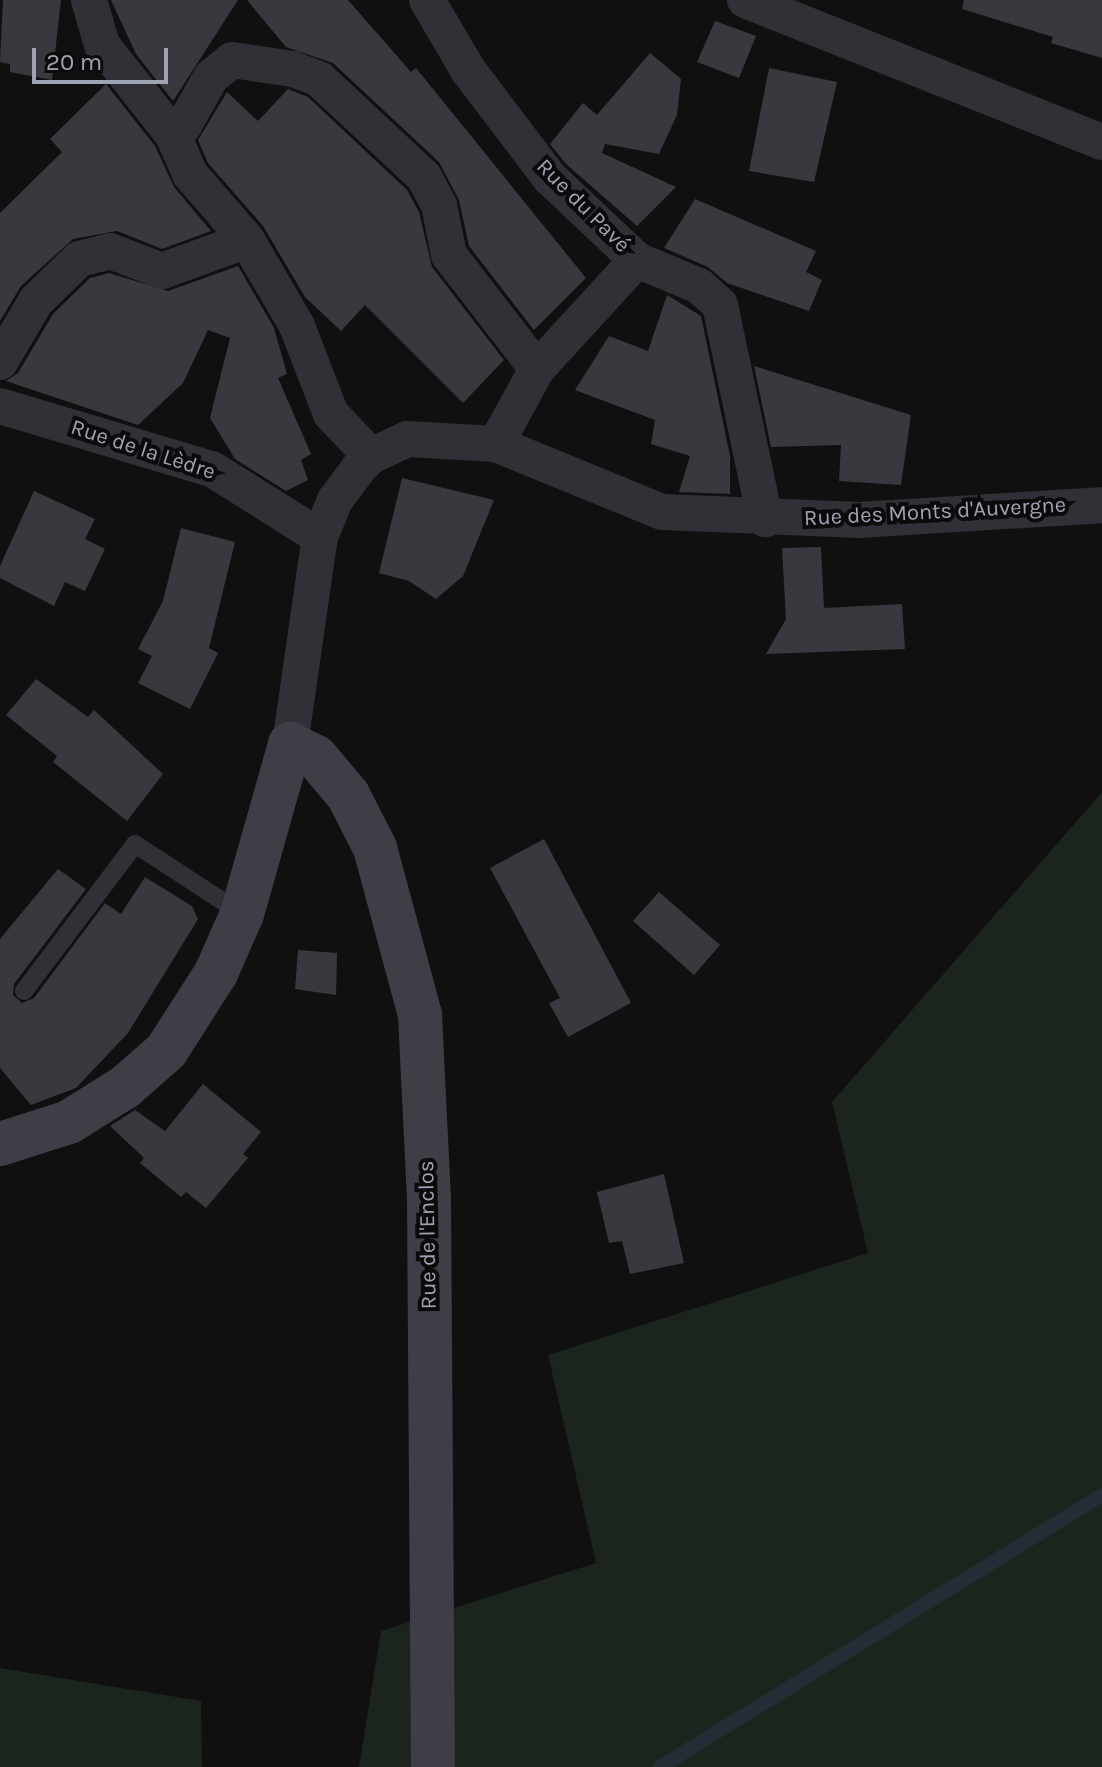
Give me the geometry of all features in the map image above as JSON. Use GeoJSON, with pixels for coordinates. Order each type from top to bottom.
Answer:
{"type":"FeatureCollection","features":[{"type":"Feature","properties":{"kind":"street"},"geometry":{"type":"LineString","coordinates":[[89,0],[102,45],[173,135],[190,174],[247,240],[297,326],[331,414],[371,456]]}},
{"type":"Feature","properties":{"kind":"street","name":"Rue du Pavé"},"geometry":{"type":"LineString","coordinates":[[427,0],[468,70],[550,178],[637,260],[537,369],[496,444]]}},
{"type":"Feature","properties":{"kind":"street"},"geometry":{"type":"LineString","coordinates":[[745,0],[1102,142]]}},
{"type":"Feature","properties":{"kind":"street"},"geometry":{"type":"LineString","coordinates":[[173,135],[184,125],[211,77],[232,60],[293,69],[319,79],[424,177],[439,205],[449,255],[479,300],[537,369]]}},
{"type":"Feature","properties":{"kind":"street"},"geometry":{"type":"LineString","coordinates":[[0,362],[36,301],[79,259],[110,251],[162,271],[247,240]]}},
{"type":"Feature","properties":{"kind":"street"},"geometry":{"type":"LineString","coordinates":[[637,260],[699,286],[720,305],[765,519]]}},
{"type":"Feature","properties":{"kind":"street","name":"Rue de la Lèdre"},"geometry":{"type":"LineString","coordinates":[[0,406],[212,469],[320,537]]}},
{"type":"Feature","properties":{"kind":"street","name":"Rue des Monts d'Auvergne"},"geometry":{"type":"LineString","coordinates":[[0,1144],[69,1122],[125,1087],[166,1051],[216,973],[242,914],[290,744],[320,537],[335,500],[371,456],[407,439],[496,444],[662,512],[765,519],[859,520],[1102,505]]}},
{"type":"Feature","properties":{"kind":"street","name":"Rue de l'Enclos"},"geometry":{"type":"LineString","coordinates":[[290,744],[316,757],[348,795],[375,848],[420,1015],[429,1200],[433,1767]]}},
{"type":"Feature","properties":{"kind":"lane"},"geometry":{"type":"LineString","coordinates":[[24,991],[135,844],[242,914]]}},
{"type":"Feature","properties":{"kind":"shaded area"},"geometry":{"type":"Polygon","coordinates":[[[1102,792],[1102,1767],[359,1767],[381,1631],[596,1563],[548,1355],[868,1253],[832,1102],[1102,792]]]}},
{"type":"Feature","properties":{"kind":"shaded area"},"geometry":{"type":"Polygon","coordinates":[[[0,1668],[201,1701],[202,1767],[0,1767],[0,1668]]]}},
{"type":"Feature","properties":{"kind":"building"},"geometry":{"type":"Polygon","coordinates":[[[3,0],[61,0],[52,80],[10,72],[10,64],[0,62],[3,0]]]}},
{"type":"Feature","properties":{"kind":"building"},"geometry":{"type":"Polygon","coordinates":[[[111,0],[238,0],[173,101],[136,54],[111,0]]]}},
{"type":"Feature","properties":{"kind":"building"},"geometry":{"type":"Polygon","coordinates":[[[247,0],[348,0],[411,72],[416,68],[586,278],[534,330],[469,246],[459,200],[439,162],[333,63],[286,47],[247,0]]]}},
{"type":"Feature","properties":{"kind":"building"},"geometry":{"type":"Polygon","coordinates":[[[964,0],[1102,0],[1102,58],[1051,43],[1053,37],[962,9],[964,0]]]}},
{"type":"Feature","properties":{"kind":"building"},"geometry":{"type":"Polygon","coordinates":[[[715,21],[756,36],[739,78],[697,62],[715,21]]]}},
{"type":"Feature","properties":{"kind":"building"},"geometry":{"type":"Polygon","coordinates":[[[650,53],[681,79],[677,115],[659,154],[605,144],[602,153],[676,187],[637,226],[566,164],[550,144],[583,103],[597,115],[650,53]]]}},
{"type":"Feature","properties":{"kind":"building"},"geometry":{"type":"Polygon","coordinates":[[[769,68],[837,82],[814,182],[749,171],[769,68]]]}},
{"type":"Feature","properties":{"kind":"building"},"geometry":{"type":"Polygon","coordinates":[[[106,84],[155,146],[174,187],[211,231],[162,249],[117,231],[73,239],[21,286],[0,321],[0,213],[62,152],[50,139],[106,84]]]}},
{"type":"Feature","properties":{"kind":"building"},"geometry":{"type":"Polygon","coordinates":[[[288,89],[308,97],[407,190],[419,212],[432,267],[504,360],[463,403],[365,305],[341,331],[305,297],[263,226],[208,163],[198,140],[227,92],[258,121],[288,89]]]}},
{"type":"Feature","properties":{"kind":"building"},"geometry":{"type":"Polygon","coordinates":[[[695,199],[816,251],[806,272],[822,280],[809,311],[727,283],[708,267],[664,248],[695,199]]]}},
{"type":"Feature","properties":{"kind":"building"},"geometry":{"type":"Polygon","coordinates":[[[238,266],[274,328],[287,374],[278,378],[311,454],[301,460],[308,480],[286,491],[235,459],[210,418],[230,338],[208,330],[183,383],[138,425],[6,381],[18,373],[53,314],[90,278],[109,273],[168,291],[238,266]]]}},
{"type":"Feature","properties":{"kind":"building"},"geometry":{"type":"Polygon","coordinates":[[[667,295],[701,316],[730,456],[730,494],[679,492],[690,456],[651,444],[655,420],[575,390],[609,336],[648,351],[667,295]]]}},
{"type":"Feature","properties":{"kind":"building"},"geometry":{"type":"Polygon","coordinates":[[[754,366],[911,415],[901,485],[839,481],[841,445],[771,447],[754,366]]]}},
{"type":"Feature","properties":{"kind":"building"},"geometry":{"type":"Polygon","coordinates":[[[402,478],[494,500],[463,576],[436,599],[409,581],[379,573],[402,478]]]}},
{"type":"Feature","properties":{"kind":"building"},"geometry":{"type":"Polygon","coordinates":[[[34,491],[95,519],[85,539],[105,549],[85,591],[65,582],[54,606],[0,578],[0,566],[34,491]]]}},
{"type":"Feature","properties":{"kind":"building"},"geometry":{"type":"Polygon","coordinates":[[[181,528],[235,542],[209,648],[218,653],[190,709],[138,683],[152,656],[138,649],[163,601],[181,528]]]}},
{"type":"Feature","properties":{"kind":"building"},"geometry":{"type":"Polygon","coordinates":[[[821,547],[824,608],[902,604],[905,649],[766,654],[786,619],[782,548],[821,547]]]}},
{"type":"Feature","properties":{"kind":"building"},"geometry":{"type":"Polygon","coordinates":[[[36,679],[88,717],[94,710],[163,774],[127,821],[53,762],[57,756],[6,715],[36,679]]]}},
{"type":"Feature","properties":{"kind":"building"},"geometry":{"type":"Polygon","coordinates":[[[544,839],[631,1003],[568,1037],[549,1003],[560,998],[490,868],[544,839]]]}},
{"type":"Feature","properties":{"kind":"building"},"geometry":{"type":"Polygon","coordinates":[[[58,869],[86,889],[14,984],[13,995],[22,1003],[34,998],[105,903],[121,914],[145,877],[192,906],[198,919],[128,1033],[76,1088],[31,1105],[0,1068],[0,939],[58,869]]]}},
{"type":"Feature","properties":{"kind":"building"},"geometry":{"type":"Polygon","coordinates":[[[659,892],[720,945],[694,975],[633,921],[659,892]]]}},
{"type":"Feature","properties":{"kind":"building"},"geometry":{"type":"Polygon","coordinates":[[[298,950],[337,953],[336,995],[295,989],[298,950]]]}},
{"type":"Feature","properties":{"kind":"building"},"geometry":{"type":"Polygon","coordinates":[[[203,1084],[261,1132],[243,1154],[248,1158],[206,1208],[186,1192],[181,1197],[140,1163],[144,1158],[110,1126],[135,1110],[165,1131],[203,1084]]]}},
{"type":"Feature","properties":{"kind":"building"},"geometry":{"type":"Polygon","coordinates":[[[664,1174],[684,1263],[630,1274],[622,1241],[609,1243],[597,1192],[664,1174]]]}},
{"type":"Feature","properties":{"kind":"waterway"},"geometry":{"type":"LineString","coordinates":[[660,1767],[1102,1495]]}}]}
